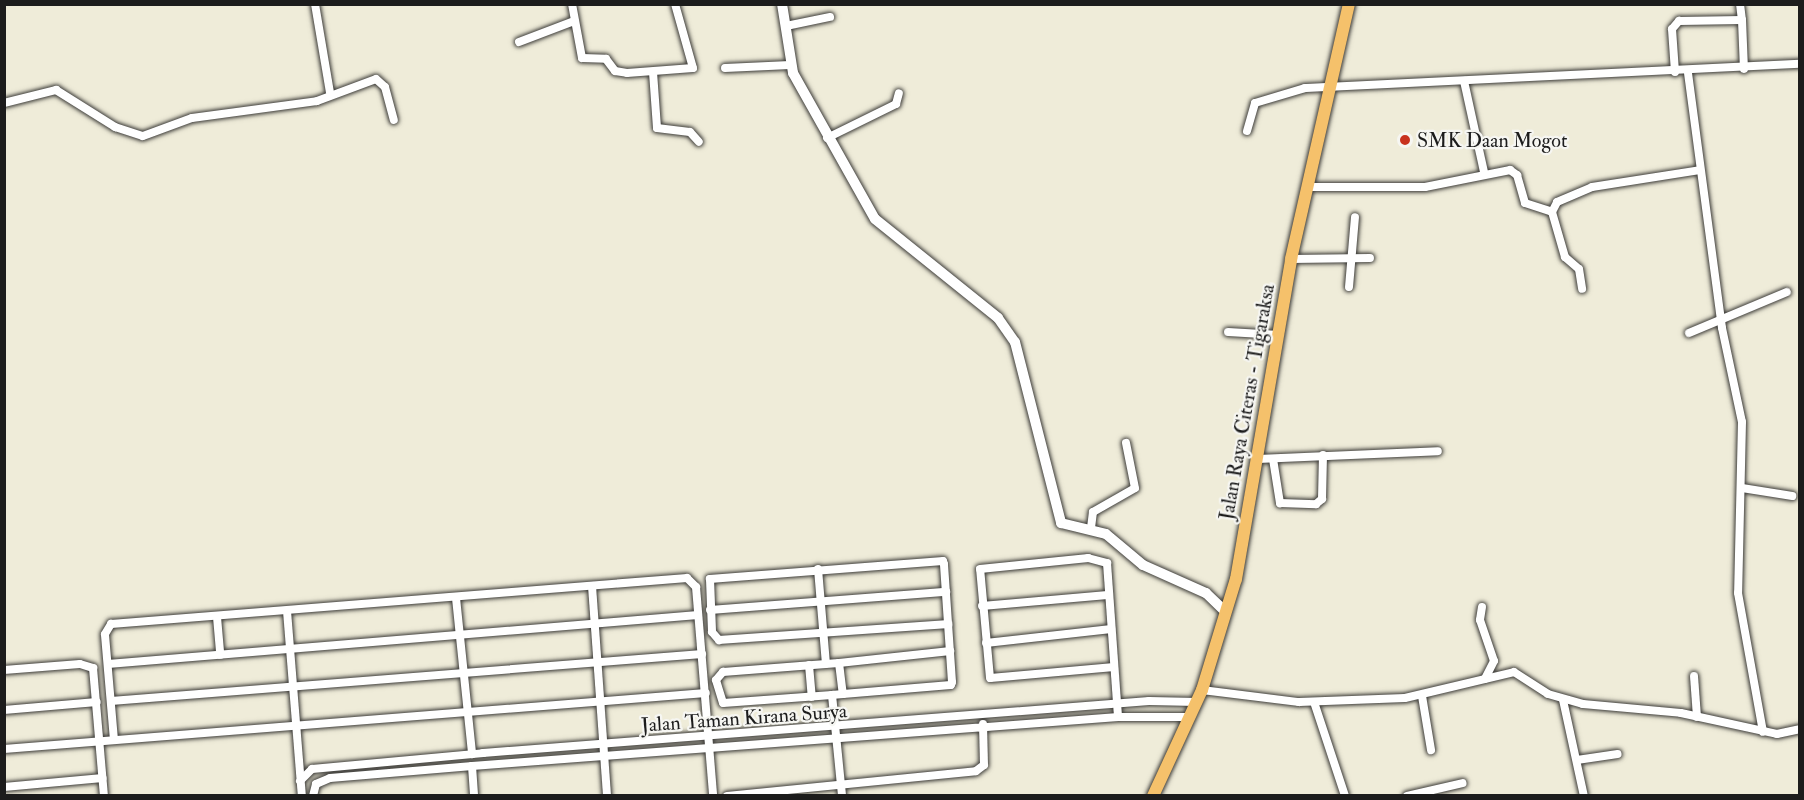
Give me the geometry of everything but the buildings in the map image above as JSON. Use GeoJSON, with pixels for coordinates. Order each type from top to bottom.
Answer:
{"type":"FeatureCollection","features":[{"type":"Feature","properties":{"kind":"main road","name":"Jalan Raya Citeras - Tigaraksa"},"geometry":{"type":"LineString","coordinates":[[1153,795],[1199,696],[1227,612],[1258,459],[1291,259],[1349,4]]}},
{"type":"Feature","properties":{"kind":"street"},"geometry":{"type":"LineString","coordinates":[[315,4],[330,93]]}},
{"type":"Feature","properties":{"kind":"street"},"geometry":{"type":"LineString","coordinates":[[572,4],[582,58],[606,59],[619,73],[690,71],[695,65],[675,4]]}},
{"type":"Feature","properties":{"kind":"street"},"geometry":{"type":"LineString","coordinates":[[782,4],[790,65],[827,138],[875,219],[1005,326],[1019,350],[1041,426],[1058,518],[1067,527],[1091,528],[1153,570],[1206,594],[1227,612]]}},
{"type":"Feature","properties":{"kind":"street"},"geometry":{"type":"LineString","coordinates":[[1740,4],[1744,69]]}},
{"type":"Feature","properties":{"kind":"street"},"geometry":{"type":"LineString","coordinates":[[786,26],[830,17]]}},
{"type":"Feature","properties":{"kind":"street"},"geometry":{"type":"LineString","coordinates":[[1675,72],[1674,24],[1742,20]]}},
{"type":"Feature","properties":{"kind":"street"},"geometry":{"type":"LineString","coordinates":[[519,42],[574,21]]}},
{"type":"Feature","properties":{"kind":"street"},"geometry":{"type":"LineString","coordinates":[[1247,130],[1258,102],[1300,89],[1329,90],[1464,81],[1675,72],[1688,74],[1800,64]]}},
{"type":"Feature","properties":{"kind":"street"},"geometry":{"type":"LineString","coordinates":[[725,68],[790,65]]}},
{"type":"Feature","properties":{"kind":"street"},"geometry":{"type":"LineString","coordinates":[[653,72],[657,128],[690,132],[699,142]]}},
{"type":"Feature","properties":{"kind":"street"},"geometry":{"type":"LineString","coordinates":[[1688,74],[1722,320],[1742,422],[1738,593],[1758,683],[1762,732]]}},
{"type":"Feature","properties":{"kind":"street"},"geometry":{"type":"LineString","coordinates":[[4,103],[56,90],[115,127],[144,136],[192,118],[317,101],[330,93],[380,80],[394,120]]}},
{"type":"Feature","properties":{"kind":"street"},"geometry":{"type":"LineString","coordinates":[[1464,81],[1484,172]]}},
{"type":"Feature","properties":{"kind":"street"},"geometry":{"type":"LineString","coordinates":[[827,138],[897,104],[899,93]]}},
{"type":"Feature","properties":{"kind":"street"},"geometry":{"type":"LineString","coordinates":[[1582,289],[1579,269],[1565,257],[1552,212],[1557,202],[1592,187],[1700,171]]}},
{"type":"Feature","properties":{"kind":"street"},"geometry":{"type":"LineString","coordinates":[[1307,187],[1425,187],[1484,172],[1515,172],[1525,203],[1552,212]]}},
{"type":"Feature","properties":{"kind":"street"},"geometry":{"type":"LineString","coordinates":[[1349,287],[1347,259],[1355,217]]}},
{"type":"Feature","properties":{"kind":"street"},"geometry":{"type":"LineString","coordinates":[[1291,259],[1370,258]]}},
{"type":"Feature","properties":{"kind":"street"},"geometry":{"type":"LineString","coordinates":[[1689,333],[1788,292]]}},
{"type":"Feature","properties":{"kind":"street"},"geometry":{"type":"LineString","coordinates":[[1228,332],[1279,335]]}},
{"type":"Feature","properties":{"kind":"street"},"geometry":{"type":"LineString","coordinates":[[1091,528],[1093,512],[1135,488],[1126,442]]}},
{"type":"Feature","properties":{"kind":"street"},"geometry":{"type":"LineString","coordinates":[[1258,459],[1438,451]]}},
{"type":"Feature","properties":{"kind":"street"},"geometry":{"type":"LineString","coordinates":[[1273,459],[1280,504],[1316,504],[1322,499],[1323,455]]}},
{"type":"Feature","properties":{"kind":"street"},"geometry":{"type":"LineString","coordinates":[[1742,488],[1792,496]]}},
{"type":"Feature","properties":{"kind":"street"},"geometry":{"type":"LineString","coordinates":[[1114,667],[994,680],[989,675],[979,572],[985,566],[1101,558],[1107,567],[1118,717]]}},
{"type":"Feature","properties":{"kind":"street"},"geometry":{"type":"LineString","coordinates":[[948,624],[719,640],[712,632],[710,610],[712,577],[942,561],[946,592],[950,651],[949,686],[723,703],[717,698],[716,680],[723,672],[950,651]]}},
{"type":"Feature","properties":{"kind":"street"},"geometry":{"type":"LineString","coordinates":[[818,569],[826,664]]}},
{"type":"Feature","properties":{"kind":"street"},"geometry":{"type":"LineString","coordinates":[[114,740],[105,634],[111,624],[687,578],[696,588],[713,795],[701,795]]}},
{"type":"Feature","properties":{"kind":"street"},"geometry":{"type":"LineString","coordinates":[[592,586],[606,795]]}},
{"type":"Feature","properties":{"kind":"street"},"geometry":{"type":"LineString","coordinates":[[710,610],[946,592]]}},
{"type":"Feature","properties":{"kind":"street"},"geometry":{"type":"LineString","coordinates":[[982,606],[1108,595]]}},
{"type":"Feature","properties":{"kind":"street"},"geometry":{"type":"LineString","coordinates":[[456,598],[472,754]]}},
{"type":"Feature","properties":{"kind":"street"},"geometry":{"type":"LineString","coordinates":[[1482,607],[1480,620],[1494,661],[1485,680]]}},
{"type":"Feature","properties":{"kind":"street"},"geometry":{"type":"LineString","coordinates":[[286,611],[302,795]]}},
{"type":"Feature","properties":{"kind":"street"},"geometry":{"type":"LineString","coordinates":[[108,664],[698,615]]}},
{"type":"Feature","properties":{"kind":"street"},"geometry":{"type":"LineString","coordinates":[[217,617],[220,655]]}},
{"type":"Feature","properties":{"kind":"street"},"geometry":{"type":"LineString","coordinates":[[986,643],[1111,629]]}},
{"type":"Feature","properties":{"kind":"street"},"geometry":{"type":"LineString","coordinates":[[111,701],[702,654]]}},
{"type":"Feature","properties":{"kind":"street"},"geometry":{"type":"LineString","coordinates":[[839,663],[843,694]]}},
{"type":"Feature","properties":{"kind":"street"},"geometry":{"type":"LineString","coordinates":[[4,670],[88,665],[93,668],[104,795]]}},
{"type":"Feature","properties":{"kind":"street"},"geometry":{"type":"LineString","coordinates":[[809,665],[812,697]]}},
{"type":"Feature","properties":{"kind":"street","name":"Jalan Taman Kirana Surya"},"geometry":{"type":"LineString","coordinates":[[300,781],[312,769],[472,754],[1117,705],[1199,696],[1314,702],[1422,696],[1519,673],[1563,700]]}},
{"type":"Feature","properties":{"kind":"street"},"geometry":{"type":"LineString","coordinates":[[1694,676],[1697,717]]}},
{"type":"Feature","properties":{"kind":"street"},"geometry":{"type":"LineString","coordinates":[[4,749],[706,693]]}},
{"type":"Feature","properties":{"kind":"street"},"geometry":{"type":"LineString","coordinates":[[832,695],[843,795]]}},
{"type":"Feature","properties":{"kind":"street"},"geometry":{"type":"LineString","coordinates":[[1422,696],[1431,750]]}},
{"type":"Feature","properties":{"kind":"street"},"geometry":{"type":"LineString","coordinates":[[1584,795],[1563,700],[1697,717],[1762,732],[1800,729]]}},
{"type":"Feature","properties":{"kind":"street"},"geometry":{"type":"LineString","coordinates":[[4,710],[97,702]]}},
{"type":"Feature","properties":{"kind":"street"},"geometry":{"type":"LineString","coordinates":[[1314,702],[1345,795]]}},
{"type":"Feature","properties":{"kind":"street"},"geometry":{"type":"LineString","coordinates":[[727,795],[981,769],[983,715]]}},
{"type":"Feature","properties":{"kind":"street","name":"Jalan Taman Kirana Surya"},"geometry":{"type":"LineString","coordinates":[[313,795],[316,784],[471,766],[1118,717],[1190,717]]}},
{"type":"Feature","properties":{"kind":"street"},"geometry":{"type":"LineString","coordinates":[[1578,760],[1618,754]]}},
{"type":"Feature","properties":{"kind":"street"},"geometry":{"type":"LineString","coordinates":[[471,766],[474,795]]}},
{"type":"Feature","properties":{"kind":"street"},"geometry":{"type":"LineString","coordinates":[[4,786],[103,778]]}},
{"type":"Feature","properties":{"kind":"street"},"geometry":{"type":"LineString","coordinates":[[1407,795],[1463,783]]}},
{"type":"Feature","properties":{"kind":"place","name":"SMK Daan Mogot"},"geometry":{"type":"Point","coordinates":[1405,140]}}]}
